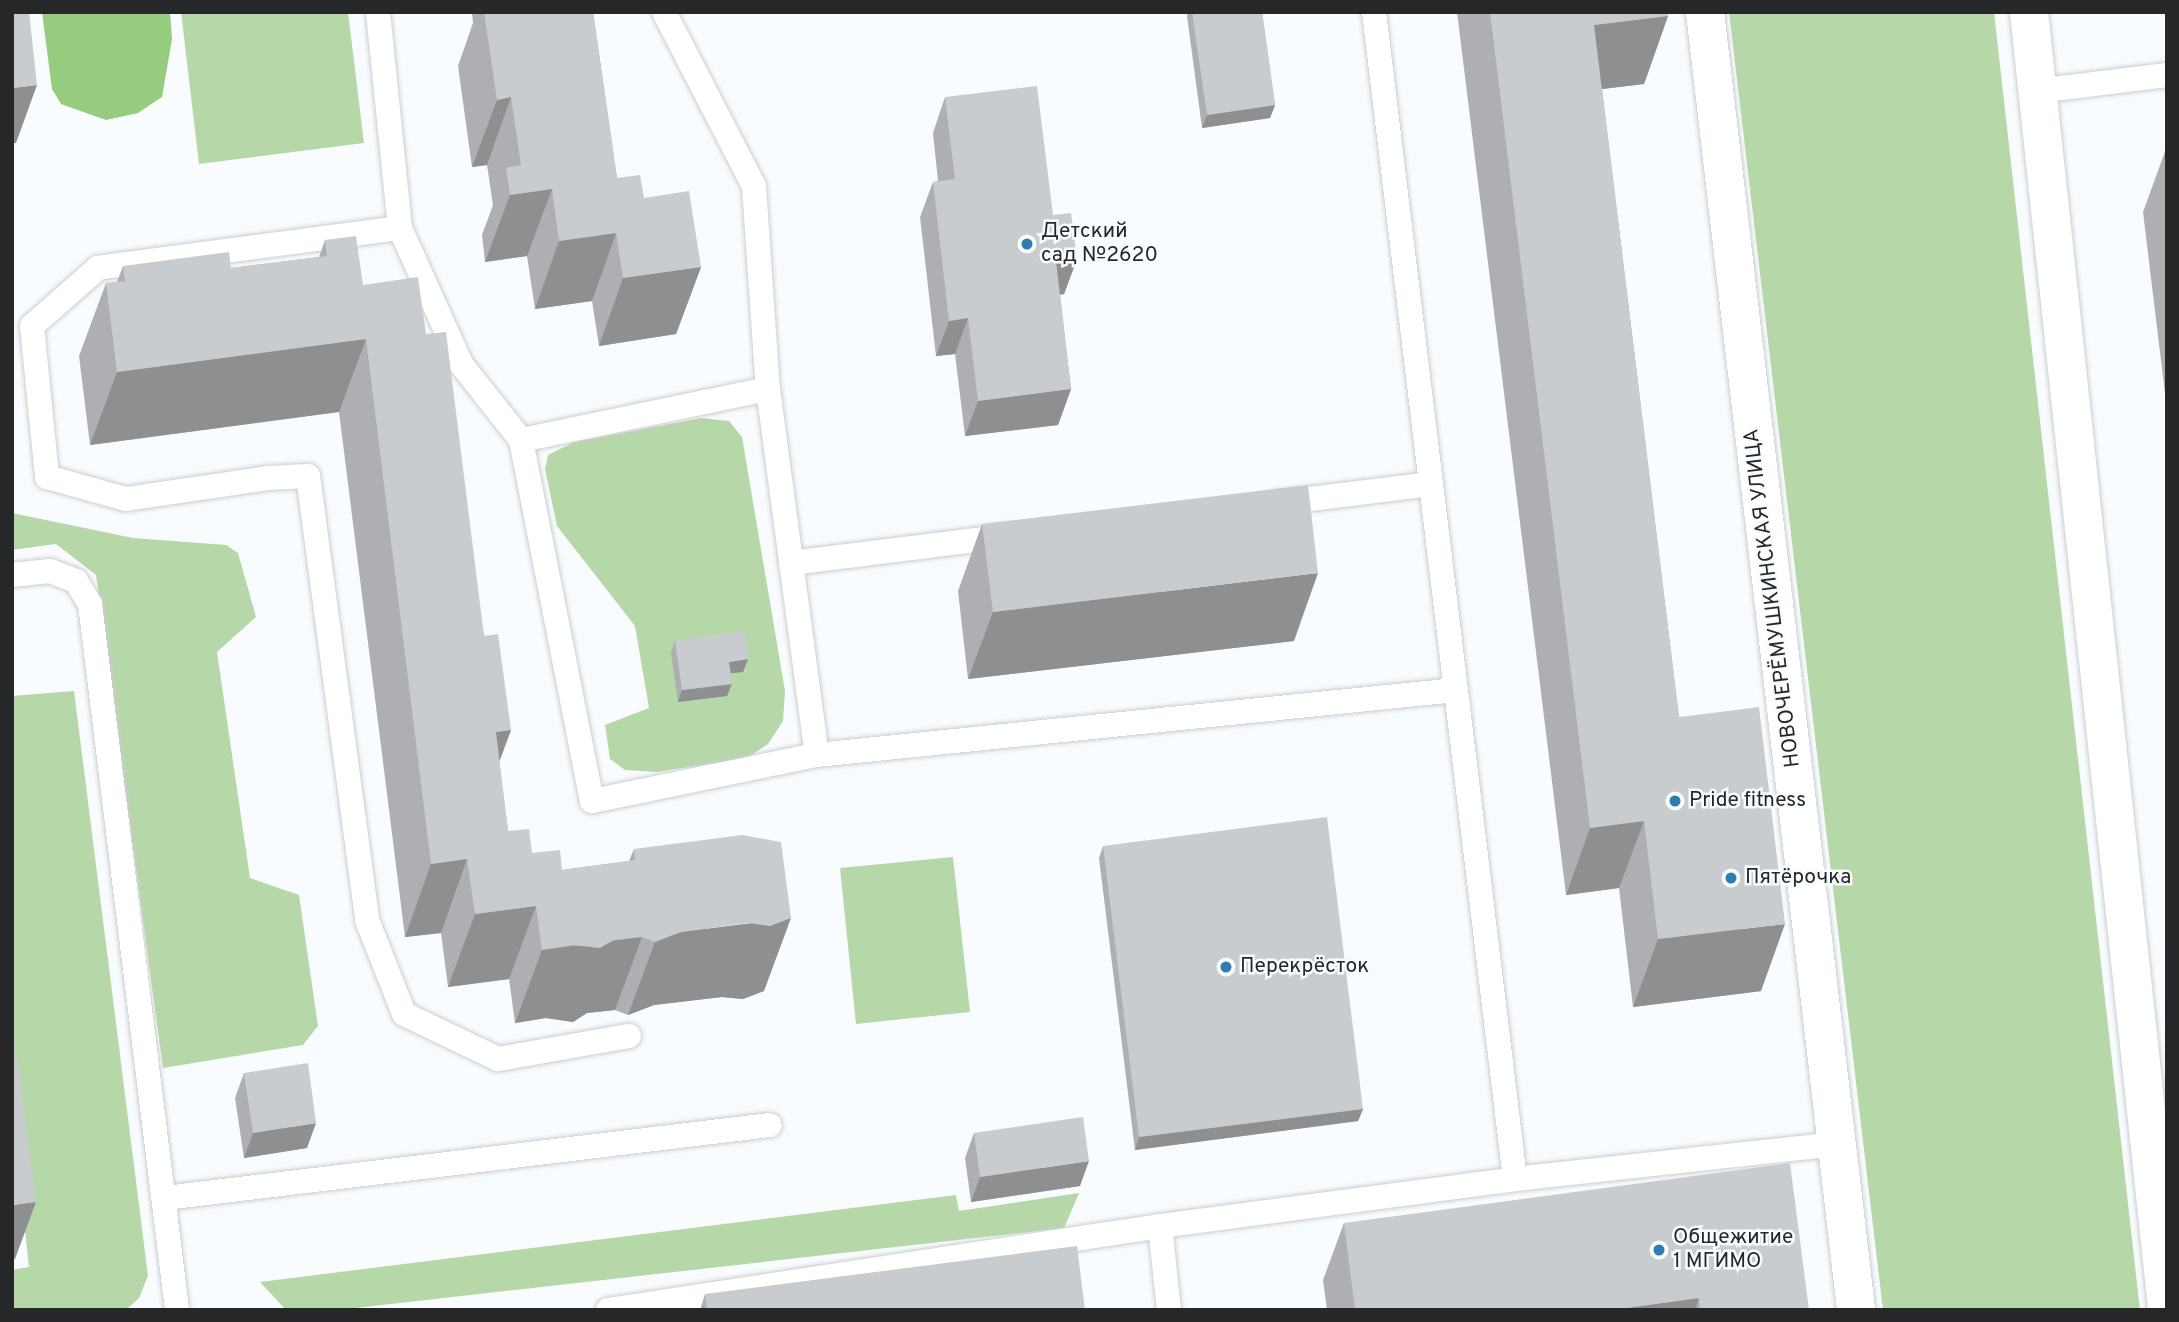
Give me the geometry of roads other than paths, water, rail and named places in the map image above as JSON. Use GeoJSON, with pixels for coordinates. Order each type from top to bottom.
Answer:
{"type":"FeatureCollection","features":[{"type":"Feature","properties":{"kind":"street","name":"НОВОЧЕРЁМУШКИНСКАЯ УЛИЦА"},"geometry":{"type":"LineString","coordinates":[[1705,12],[1856,1310]]}},
{"type":"Feature","properties":{"kind":"street"},"geometry":{"type":"LineString","coordinates":[[2029,12],[2156,1101],[2167,1307]]}},
{"type":"Feature","properties":{"kind":"lane"},"geometry":{"type":"LineString","coordinates":[[379,12],[400,228],[461,364],[521,440],[592,801],[817,755],[1456,690]]}},
{"type":"Feature","properties":{"kind":"lane"},"geometry":{"type":"LineString","coordinates":[[664,12],[754,186],[768,389],[817,755]]}},
{"type":"Feature","properties":{"kind":"lane"},"geometry":{"type":"LineString","coordinates":[[1374,12],[1515,1179]]}},
{"type":"Feature","properties":{"kind":"lane"},"geometry":{"type":"LineString","coordinates":[[2037,91],[2167,75]]}},
{"type":"Feature","properties":{"kind":"lane"},"geometry":{"type":"LineString","coordinates":[[400,228],[98,268],[32,326],[47,477],[126,499],[269,478],[308,476],[367,920],[404,1014],[498,1059],[629,1036]]}},
{"type":"Feature","properties":{"kind":"lane"},"geometry":{"type":"LineString","coordinates":[[521,440],[768,389]]}},
{"type":"Feature","properties":{"kind":"lane"},"geometry":{"type":"LineString","coordinates":[[1254,506],[1431,484]]}},
{"type":"Feature","properties":{"kind":"lane"},"geometry":{"type":"LineString","coordinates":[[791,563],[1036,533]]}},
{"type":"Feature","properties":{"kind":"lane"},"geometry":{"type":"LineString","coordinates":[[12,575],[50,571],[76,581],[90,604],[177,1310]]}},
{"type":"Feature","properties":{"kind":"lane"},"geometry":{"type":"LineString","coordinates":[[165,1198],[770,1125]]}},
{"type":"Feature","properties":{"kind":"lane"},"geometry":{"type":"LineString","coordinates":[[608,1310],[1160,1226],[1515,1179],[1835,1144]]}},
{"type":"Feature","properties":{"kind":"lane"},"geometry":{"type":"LineString","coordinates":[[1160,1226],[1169,1310]]}},
{"type":"Feature","properties":{"kind":"place","name":"Детский сад №2620"},"geometry":{"type":"Point","coordinates":[1027,244]}},
{"type":"Feature","properties":{"kind":"place","name":"Pride fitness"},"geometry":{"type":"Point","coordinates":[1675,801]}},
{"type":"Feature","properties":{"kind":"place","name":"Пятёрочка"},"geometry":{"type":"Point","coordinates":[1731,878]}},
{"type":"Feature","properties":{"kind":"place","name":"Перекрёсток"},"geometry":{"type":"Point","coordinates":[1226,967]}},
{"type":"Feature","properties":{"kind":"place","name":"Общежитие 1 МГИМО"},"geometry":{"type":"Point","coordinates":[1659,1250]}}]}
